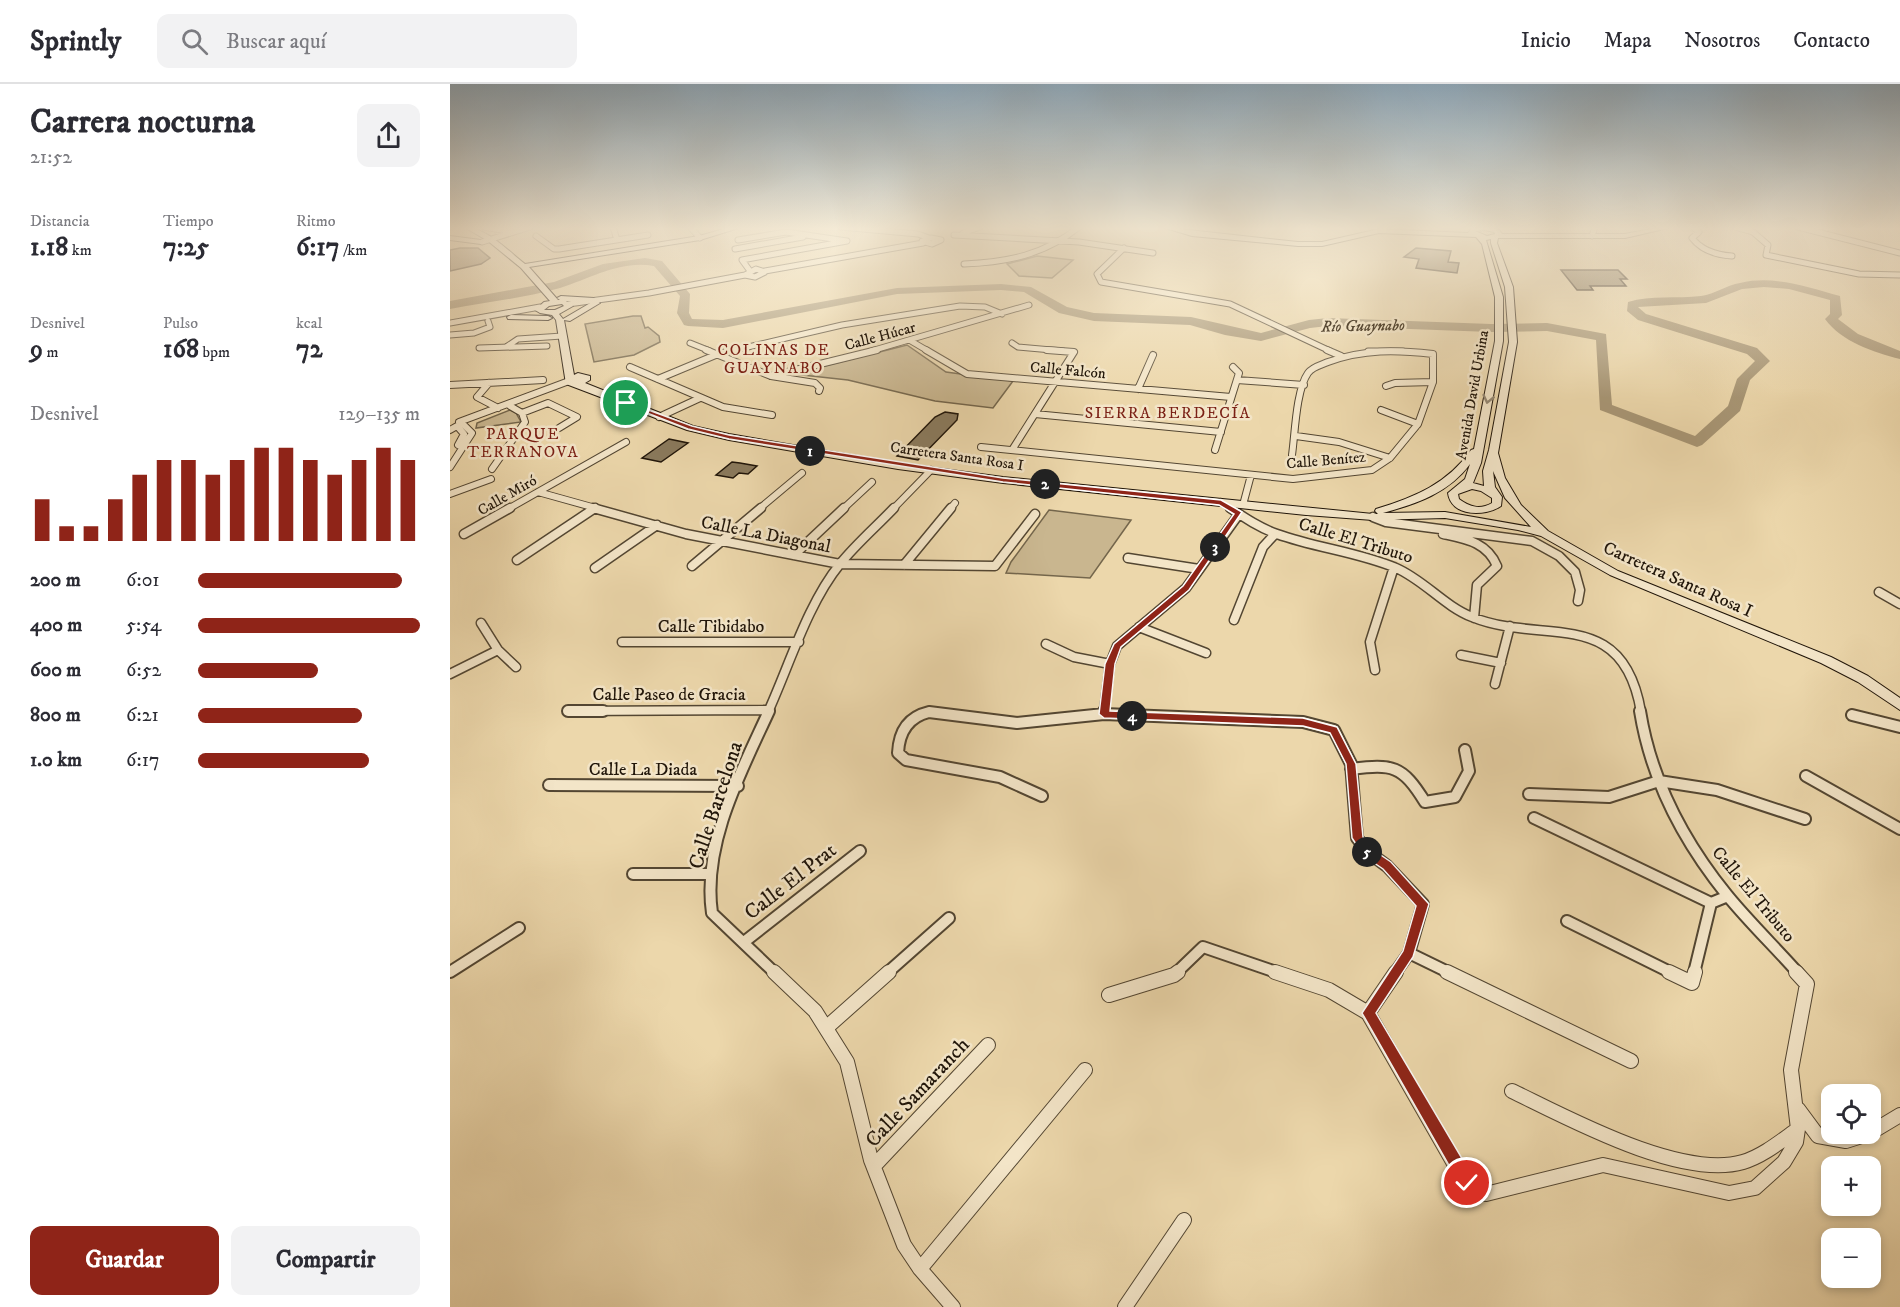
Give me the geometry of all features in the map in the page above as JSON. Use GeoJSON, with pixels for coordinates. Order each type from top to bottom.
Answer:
{"type":"FeatureCollection","features":[{"type":"Feature","properties":{"kind":"street"},"geometry":{"type":"LineString","coordinates":[[534,284],[545,301],[563,312],[575,381]]}},
{"type":"Feature","properties":{"kind":"street"},"geometry":{"type":"LineString","coordinates":[[450,325],[511,315],[563,312],[595,302],[700,284]]}},
{"type":"Feature","properties":{"kind":"street"},"geometry":{"type":"LineString","coordinates":[[1114,284],[1216,300],[1341,356]]}},
{"type":"Feature","properties":{"kind":"street","name":"Avenida David Urbina"},"geometry":{"type":"LineString","coordinates":[[1464,487],[1473,474],[1499,341],[1500,314],[1496,284]]}},
{"type":"Feature","properties":{"kind":"street","name":"Avenida David Urbina"},"geometry":{"type":"LineString","coordinates":[[1495,496],[1488,484],[1488,465],[1494,450],[1513,342],[1508,284]]}},
{"type":"Feature","properties":{"kind":"street"},"geometry":{"type":"LineString","coordinates":[[545,301],[563,312],[595,302]]}},
{"type":"Feature","properties":{"kind":"street"},"geometry":{"type":"LineString","coordinates":[[511,315],[545,301]]}},
{"type":"Feature","properties":{"kind":"street"},"geometry":{"type":"LineString","coordinates":[[450,325],[488,321],[511,315],[545,301],[595,302]]}},
{"type":"Feature","properties":{"kind":"street","name":"Calle Húcar"},"geometry":{"type":"LineString","coordinates":[[771,376],[911,341],[1029,305]]}},
{"type":"Feature","properties":{"kind":"street"},"geometry":{"type":"LineString","coordinates":[[658,379],[718,354],[842,325],[975,306],[1002,314]]}},
{"type":"Feature","properties":{"kind":"street"},"geometry":{"type":"LineString","coordinates":[[563,312],[562,336],[575,381]]}},
{"type":"Feature","properties":{"kind":"street"},"geometry":{"type":"LineString","coordinates":[[450,335],[483,330],[490,327],[488,321]]}},
{"type":"Feature","properties":{"kind":"street"},"geometry":{"type":"LineString","coordinates":[[506,347],[518,339],[562,336]]}},
{"type":"Feature","properties":{"kind":"street","name":"Calle Falcón"},"geometry":{"type":"LineString","coordinates":[[911,341],[967,374],[1232,397]]}},
{"type":"Feature","properties":{"kind":"street"},"geometry":{"type":"LineString","coordinates":[[690,343],[771,376],[815,383],[820,388],[819,391]]}},
{"type":"Feature","properties":{"kind":"street"},"geometry":{"type":"LineString","coordinates":[[1012,344],[1018,347],[1074,352],[1012,450]]}},
{"type":"Feature","properties":{"kind":"street"},"geometry":{"type":"LineString","coordinates":[[479,348],[547,346]]}},
{"type":"Feature","properties":{"kind":"street","name":"Calle Benítez"},"geometry":{"type":"LineString","coordinates":[[981,447],[1293,479],[1377,468],[1390,458],[1418,424],[1433,382],[1433,354],[1372,349],[1341,356]]}},
{"type":"Feature","properties":{"kind":"street"},"geometry":{"type":"LineString","coordinates":[[1138,389],[1153,355]]}},
{"type":"Feature","properties":{"kind":"street"},"geometry":{"type":"LineString","coordinates":[[1292,455],[1308,373],[1341,356]]}},
{"type":"Feature","properties":{"kind":"street"},"geometry":{"type":"LineString","coordinates":[[630,367],[723,407],[772,415]]}},
{"type":"Feature","properties":{"kind":"street"},"geometry":{"type":"LineString","coordinates":[[1215,450],[1239,373],[1233,367]]}},
{"type":"Feature","properties":{"kind":"street"},"geometry":{"type":"LineString","coordinates":[[450,385],[543,380]]}},
{"type":"Feature","properties":{"kind":"street"},"geometry":{"type":"LineString","coordinates":[[1237,380],[1304,385]]}},
{"type":"Feature","properties":{"kind":"street"},"geometry":{"type":"LineString","coordinates":[[455,425],[575,381]]}},
{"type":"Feature","properties":{"kind":"street"},"geometry":{"type":"LineString","coordinates":[[455,425],[575,381]]}},
{"type":"Feature","properties":{"kind":"street","name":"Carretera Santa Rosa I"},"geometry":{"type":"LineString","coordinates":[[575,381],[609,398],[659,417],[729,437],[931,470],[1221,502]]}},
{"type":"Feature","properties":{"kind":"street"},"geometry":{"type":"LineString","coordinates":[[489,382],[477,396],[498,408]]}},
{"type":"Feature","properties":{"kind":"street"},"geometry":{"type":"LineString","coordinates":[[1386,386],[1395,383],[1433,382]]}},
{"type":"Feature","properties":{"kind":"street"},"geometry":{"type":"LineString","coordinates":[[659,417],[700,399]]}},
{"type":"Feature","properties":{"kind":"street"},"geometry":{"type":"LineString","coordinates":[[519,403],[530,410]]}},
{"type":"Feature","properties":{"kind":"street"},"geometry":{"type":"LineString","coordinates":[[510,406],[522,412],[549,403],[577,417],[559,428]]}},
{"type":"Feature","properties":{"kind":"street"},"geometry":{"type":"LineString","coordinates":[[1381,410],[1418,424]]}},
{"type":"Feature","properties":{"kind":"street"},"geometry":{"type":"LineString","coordinates":[[492,469],[525,422],[522,412]]}},
{"type":"Feature","properties":{"kind":"street"},"geometry":{"type":"LineString","coordinates":[[1035,414],[1221,432]]}},
{"type":"Feature","properties":{"kind":"street"},"geometry":{"type":"LineString","coordinates":[[450,457],[464,435],[455,425]]}},
{"type":"Feature","properties":{"kind":"street"},"geometry":{"type":"LineString","coordinates":[[450,467],[472,433],[455,425]]}},
{"type":"Feature","properties":{"kind":"street"},"geometry":{"type":"LineString","coordinates":[[1296,436],[1339,442],[1390,458]]}},
{"type":"Feature","properties":{"kind":"street","name":"Calle Miró"},"geometry":{"type":"LineString","coordinates":[[464,534],[626,442]]}},
{"type":"Feature","properties":{"kind":"street"},"geometry":{"type":"LineString","coordinates":[[1367,516],[1412,502],[1435,491],[1456,477],[1477,447]]}},
{"type":"Feature","properties":{"kind":"street"},"geometry":{"type":"LineString","coordinates":[[1494,450],[1498,476],[1505,491],[1517,507],[1545,534]]}},
{"type":"Feature","properties":{"kind":"street","name":"Calle Barcelona"},"geometry":{"type":"LineString","coordinates":[[931,470],[840,564],[800,642],[738,786],[710,874],[712,913],[815,1011],[847,1062],[874,1166],[904,1245],[920,1269],[953,1307]]}},
{"type":"Feature","properties":{"kind":"street"},"geometry":{"type":"LineString","coordinates":[[692,566],[802,473]]}},
{"type":"Feature","properties":{"kind":"street"},"geometry":{"type":"LineString","coordinates":[[1104,714],[1110,664],[1117,646],[1186,588],[1241,509],[1251,475]]}},
{"type":"Feature","properties":{"kind":"street"},"geometry":{"type":"LineString","coordinates":[[450,494],[491,479]]}},
{"type":"Feature","properties":{"kind":"street"},"geometry":{"type":"LineString","coordinates":[[794,555],[872,482]]}},
{"type":"Feature","properties":{"kind":"street"},"geometry":{"type":"LineString","coordinates":[[1464,487],[1481,488],[1495,496],[1517,518],[1545,534]]}},
{"type":"Feature","properties":{"kind":"street","name":"Carretera Santa Rosa I"},"geometry":{"type":"LineString","coordinates":[[1367,516],[1427,504],[1464,487]]}},
{"type":"Feature","properties":{"kind":"street","name":"Calle La Diagonal"},"geometry":{"type":"LineString","coordinates":[[538,492],[722,541],[840,564],[994,566],[1035,514]]}},
{"type":"Feature","properties":{"kind":"street"},"geometry":{"type":"LineString","coordinates":[[1454,493],[1456,502],[1471,509],[1545,534]]}},
{"type":"Feature","properties":{"kind":"street"},"geometry":{"type":"LineString","coordinates":[[1471,509],[1492,508],[1495,496]]}},
{"type":"Feature","properties":{"kind":"street","name":"Calle El Tributo"},"geometry":{"type":"LineString","coordinates":[[1109,995],[1174,975],[1203,947],[1329,990],[1368,1013],[1455,1165],[1467,1183],[1486,1194],[1603,1165],[1729,1193],[1755,1188],[1784,1162],[1796,1142],[1798,1109],[1791,1070],[1807,984],[1728,896],[1679,826],[1659,781],[1642,733],[1637,685],[1628,668],[1615,654],[1590,637],[1573,631],[1510,626],[1474,618],[1455,608],[1420,580],[1394,567],[1275,534],[1241,509],[1221,502]]}},
{"type":"Feature","properties":{"kind":"street"},"geometry":{"type":"LineString","coordinates":[[904,565],[955,503]]}},
{"type":"Feature","properties":{"kind":"street"},"geometry":{"type":"LineString","coordinates":[[518,560],[595,508]]}},
{"type":"Feature","properties":{"kind":"street","name":"Carretera Santa Rosa I"},"geometry":{"type":"LineString","coordinates":[[1367,516],[1436,508],[1471,509]]}},
{"type":"Feature","properties":{"kind":"street","name":"Carretera Santa Rosa I"},"geometry":{"type":"LineString","coordinates":[[1241,509],[1367,516],[1468,517],[1545,534],[1614,573],[1826,660],[1863,679],[1900,705]]}},
{"type":"Feature","properties":{"kind":"street"},"geometry":{"type":"LineString","coordinates":[[1367,516],[1386,522],[1513,536],[1544,545],[1570,565],[1580,589],[1578,601]]}},
{"type":"Feature","properties":{"kind":"street"},"geometry":{"type":"LineString","coordinates":[[595,568],[657,525]]}},
{"type":"Feature","properties":{"kind":"street"},"geometry":{"type":"LineString","coordinates":[[1435,528],[1439,533],[1479,542],[1494,554],[1497,566],[1477,585],[1474,618]]}},
{"type":"Feature","properties":{"kind":"street"},"geometry":{"type":"LineString","coordinates":[[1234,620],[1263,547],[1275,534]]}},
{"type":"Feature","properties":{"kind":"street"},"geometry":{"type":"LineString","coordinates":[[1128,558],[1199,569]]}},
{"type":"Feature","properties":{"kind":"street"},"geometry":{"type":"LineString","coordinates":[[1375,670],[1370,642],[1394,567]]}},
{"type":"Feature","properties":{"kind":"street"},"geometry":{"type":"LineString","coordinates":[[1879,592],[1900,604]]}},
{"type":"Feature","properties":{"kind":"street"},"geometry":{"type":"LineString","coordinates":[[481,623],[498,650],[516,667]]}},
{"type":"Feature","properties":{"kind":"street"},"geometry":{"type":"LineString","coordinates":[[1495,684],[1510,626]]}},
{"type":"Feature","properties":{"kind":"street"},"geometry":{"type":"LineString","coordinates":[[1138,627],[1206,653]]}},
{"type":"Feature","properties":{"kind":"street","name":"Calle Tibidabo"},"geometry":{"type":"LineString","coordinates":[[622,642],[800,642]]}},
{"type":"Feature","properties":{"kind":"street"},"geometry":{"type":"LineString","coordinates":[[1046,644],[1074,657],[1110,664]]}},
{"type":"Feature","properties":{"kind":"street"},"geometry":{"type":"LineString","coordinates":[[450,675],[498,650]]}},
{"type":"Feature","properties":{"kind":"street"},"geometry":{"type":"LineString","coordinates":[[1461,655],[1501,663]]}},
{"type":"Feature","properties":{"kind":"street","name":"Calle Paseo de Gracia"},"geometry":{"type":"LineString","coordinates":[[568,711],[770,710]]}},
{"type":"Feature","properties":{"kind":"street"},"geometry":{"type":"LineString","coordinates":[[1042,796],[1000,777],[906,760],[898,753],[897,742],[909,721],[917,714],[929,712],[1017,723],[1104,714],[1303,722],[1334,730],[1352,770],[1357,838],[1368,852],[1387,866],[1423,904],[1409,953],[1368,1013]]}},
{"type":"Feature","properties":{"kind":"street"},"geometry":{"type":"LineString","coordinates":[[1852,715],[1900,727]]}},
{"type":"Feature","properties":{"kind":"street"},"geometry":{"type":"LineString","coordinates":[[1352,770],[1386,765],[1406,772],[1425,802],[1455,797],[1469,771],[1465,750]]}},
{"type":"Feature","properties":{"kind":"street"},"geometry":{"type":"LineString","coordinates":[[1806,776],[1900,829]]}},
{"type":"Feature","properties":{"kind":"street"},"geometry":{"type":"LineString","coordinates":[[1529,794],[1609,797],[1659,781],[1717,790],[1805,819]]}},
{"type":"Feature","properties":{"kind":"street","name":"Calle La Diada"},"geometry":{"type":"LineString","coordinates":[[549,785],[738,786]]}},
{"type":"Feature","properties":{"kind":"street"},"geometry":{"type":"LineString","coordinates":[[1534,818],[1711,903],[1728,896]]}},
{"type":"Feature","properties":{"kind":"street","name":"Calle El Prat"},"geometry":{"type":"LineString","coordinates":[[744,942],[860,851]]}},
{"type":"Feature","properties":{"kind":"street"},"geometry":{"type":"LineString","coordinates":[[633,874],[710,874]]}},
{"type":"Feature","properties":{"kind":"street"},"geometry":{"type":"LineString","coordinates":[[1567,921],[1692,983],[1711,903]]}},
{"type":"Feature","properties":{"kind":"street"},"geometry":{"type":"LineString","coordinates":[[826,1028],[949,918]]}},
{"type":"Feature","properties":{"kind":"street"},"geometry":{"type":"LineString","coordinates":[[450,972],[519,928]]}},
{"type":"Feature","properties":{"kind":"street"},"geometry":{"type":"LineString","coordinates":[[1409,953],[1630,1061]]}},
{"type":"Feature","properties":{"kind":"street","name":"Calle Samaranch"},"geometry":{"type":"LineString","coordinates":[[874,1166],[988,1045]]}},
{"type":"Feature","properties":{"kind":"street"},"geometry":{"type":"LineString","coordinates":[[920,1269],[1085,1070]]}},
{"type":"Feature","properties":{"kind":"street"},"geometry":{"type":"LineString","coordinates":[[1512,1091],[1614,1139],[1683,1161],[1734,1164],[1755,1157],[1798,1129]]}},
{"type":"Feature","properties":{"kind":"street"},"geometry":{"type":"LineString","coordinates":[[1798,1109],[1818,1136],[1821,1137]]}},
{"type":"Feature","properties":{"kind":"street"},"geometry":{"type":"LineString","coordinates":[[1881,1127],[1900,1115]]}},
{"type":"Feature","properties":{"kind":"street"},"geometry":{"type":"LineString","coordinates":[[1125,1307],[1184,1220]]}},
{"type":"Feature","properties":{"kind":"shaded area"},"geometry":{"type":"Polygon","coordinates":[[[641,316],[645,328],[648,327],[659,336],[660,342],[634,355],[594,362],[585,324],[641,316]]]}},
{"type":"Feature","properties":{"kind":"shaded area"},"geometry":{"type":"Polygon","coordinates":[[[907,345],[946,372],[1013,381],[993,408],[935,401],[848,380],[793,374],[907,345]]]}},
{"type":"Feature","properties":{"kind":"shaded area"},"geometry":{"type":"Polygon","coordinates":[[[510,410],[516,413],[521,422],[476,428],[477,423],[510,410]]]}},
{"type":"Feature","properties":{"kind":"shaded area"},"geometry":{"type":"Polygon","coordinates":[[[1049,510],[1131,520],[1090,578],[1006,573],[1011,562],[1049,510]]]}},
{"type":"Feature","properties":{"kind":"building"},"geometry":{"type":"Polygon","coordinates":[[[1572,284],[1624,284],[1626,286],[1590,286],[1593,290],[1577,290],[1572,284]]]}},
{"type":"Feature","properties":{"kind":"building"},"geometry":{"type":"Polygon","coordinates":[[[945,412],[958,414],[957,420],[918,460],[897,456],[935,417],[945,412]]]}},
{"type":"Feature","properties":{"kind":"building"},"geometry":{"type":"Polygon","coordinates":[[[669,439],[688,443],[661,462],[642,458],[669,439]]]}},
{"type":"Feature","properties":{"kind":"building"},"geometry":{"type":"Polygon","coordinates":[[[732,462],[757,466],[748,474],[739,473],[733,478],[716,475],[732,462]]]}},
{"type":"Feature","properties":{"kind":"waterway","name":"Río Guaynabo"},"geometry":{"type":"LineString","coordinates":[[450,305],[559,284]]}},
{"type":"Feature","properties":{"kind":"waterway","name":"Río Guaynabo"},"geometry":{"type":"LineString","coordinates":[[676,284],[686,296],[683,313],[688,322],[723,324],[897,291],[1001,287],[1027,289],[1063,310],[1094,317],[1191,321],[1225,331],[1261,337],[1309,324],[1328,322],[1491,328],[1547,327],[1602,337],[1605,407],[1697,442],[1735,408],[1744,379],[1763,361],[1752,351],[1642,317],[1633,311],[1632,305],[1641,302],[1706,299],[1736,287],[1752,284]]}},
{"type":"Feature","properties":{"kind":"waterway","name":"Río Guaynabo"},"geometry":{"type":"LineString","coordinates":[[1777,284],[1836,298],[1836,315],[1831,319],[1838,326],[1862,342],[1900,355]]}},
{"type":"Feature","properties":{"kind":"district","name":"COLINAS DE GUAYNABO"},"geometry":{"type":"Point","coordinates":[774,358]}},
{"type":"Feature","properties":{"kind":"district","name":"SIERRA BERDECÍA"},"geometry":{"type":"Point","coordinates":[1168,412]}},
{"type":"Feature","properties":{"kind":"district","name":"PARQUE TERRANOVA"},"geometry":{"type":"Point","coordinates":[523,442]}},
{"type":"Feature","properties":{"kind":"route"},"geometry":{"type":"LineString","coordinates":[[626,403],[690,428],[729,437],[898,466],[1003,480],[1221,502],[1239,514],[1186,588],[1117,646],[1110,664],[1104,714],[1303,722],[1334,730],[1351,764],[1357,838],[1368,852],[1387,866],[1423,904],[1409,953],[1368,1013],[1467,1183]]}}]}
